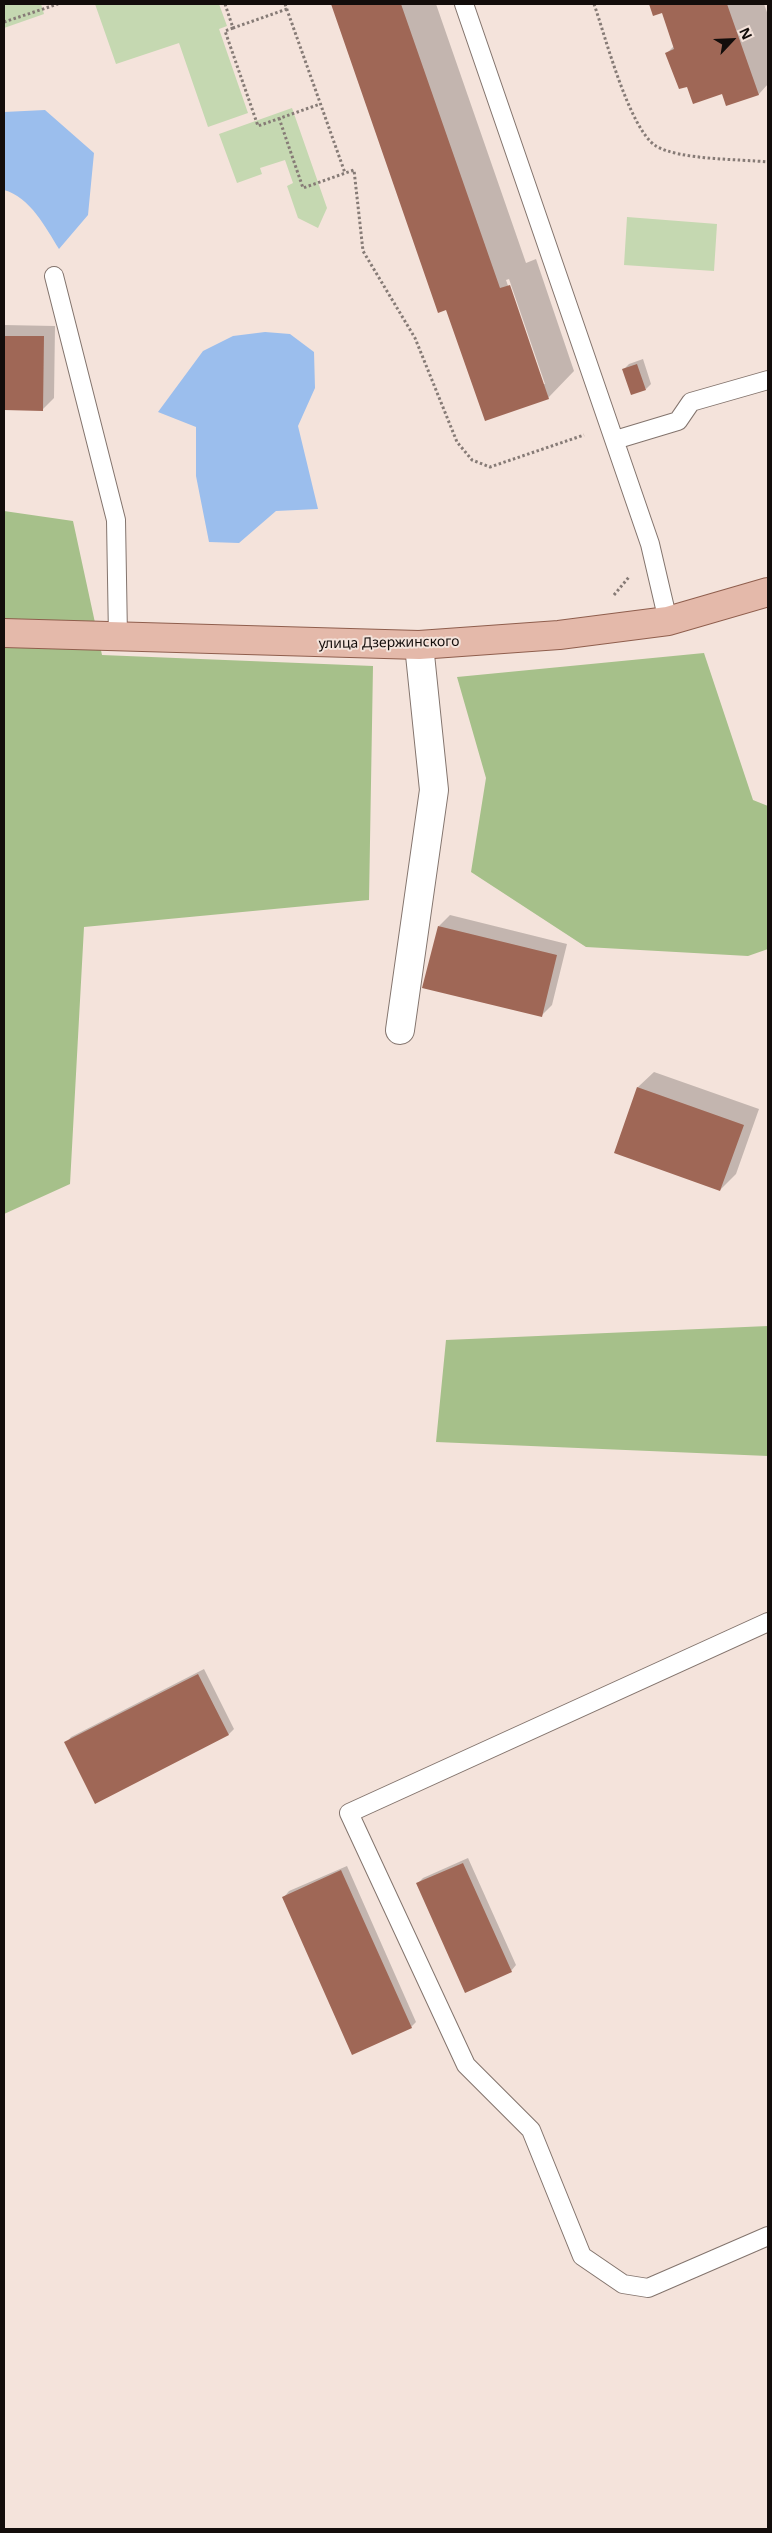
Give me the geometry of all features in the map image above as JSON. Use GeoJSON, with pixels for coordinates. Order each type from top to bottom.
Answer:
{"type":"FeatureCollection","features":[{"type":"Feature","properties":{"kind":"main road","name":"улица Дзержинского"},"geometry":{"type":"LineString","coordinates":[[4,633],[419,645],[559,635],[668,621],[768,592]]}},
{"type":"Feature","properties":{"kind":"street"},"geometry":{"type":"LineString","coordinates":[[400,1030],[434,790],[419,645]]}},
{"type":"Feature","properties":{"kind":"lane"},"geometry":{"type":"LineString","coordinates":[[464,4],[650,544],[668,621]]}},
{"type":"Feature","properties":{"kind":"lane"},"geometry":{"type":"LineString","coordinates":[[54,276],[116,520],[118,637]]}},
{"type":"Feature","properties":{"kind":"lane"},"geometry":{"type":"LineString","coordinates":[[613,433],[678,421],[691,402],[768,380]]}},
{"type":"Feature","properties":{"kind":"lane"},"geometry":{"type":"LineString","coordinates":[[768,1622],[348,1813],[466,2065],[531,2130],[582,2256],[623,2284],[648,2288],[768,2236]]}},
{"type":"Feature","properties":{"kind":"path"},"geometry":{"type":"LineString","coordinates":[[4,22],[58,4]]}},
{"type":"Feature","properties":{"kind":"path"},"geometry":{"type":"LineString","coordinates":[[224,4],[233,28]]}},
{"type":"Feature","properties":{"kind":"path"},"geometry":{"type":"LineString","coordinates":[[286,4],[345,173]]}},
{"type":"Feature","properties":{"kind":"path"},"geometry":{"type":"LineString","coordinates":[[594,4],[628,105],[639,126],[655,145],[676,153],[768,162]]}},
{"type":"Feature","properties":{"kind":"path"},"geometry":{"type":"LineString","coordinates":[[288,9],[225,31],[258,126],[320,104]]}},
{"type":"Feature","properties":{"kind":"path"},"geometry":{"type":"LineString","coordinates":[[279,118],[303,188],[354,170],[363,251],[415,338],[457,442],[472,460],[490,467],[613,433]]}},
{"type":"Feature","properties":{"kind":"path"},"geometry":{"type":"LineString","coordinates":[[612,596],[630,576],[630,569]]}},
{"type":"Feature","properties":{"kind":"green space"},"geometry":{"type":"Polygon","coordinates":[[[4,4],[41,4],[44,14],[4,28],[4,4]]]}},
{"type":"Feature","properties":{"kind":"green space"},"geometry":{"type":"Polygon","coordinates":[[[95,4],[219,4],[227,26],[219,29],[248,113],[208,127],[179,43],[116,64],[95,4]]]}},
{"type":"Feature","properties":{"kind":"green space"},"geometry":{"type":"Polygon","coordinates":[[[292,108],[327,208],[318,228],[298,218],[287,186],[293,183],[285,160],[260,168],[262,174],[237,183],[219,134],[292,108]]]}},
{"type":"Feature","properties":{"kind":"green space"},"geometry":{"type":"Polygon","coordinates":[[[627,217],[717,224],[714,271],[624,265],[627,217]]]}},
{"type":"Feature","properties":{"kind":"green space"},"geometry":{"type":"Polygon","coordinates":[[[4,511],[73,521],[102,655],[373,666],[369,900],[84,927],[70,1184],[4,1214],[4,511]]]}},
{"type":"Feature","properties":{"kind":"green space"},"geometry":{"type":"Polygon","coordinates":[[[704,653],[753,800],[768,806],[768,949],[748,956],[586,947],[471,872],[486,778],[457,677],[704,653]]]}},
{"type":"Feature","properties":{"kind":"green space"},"geometry":{"type":"Polygon","coordinates":[[[768,1326],[768,1456],[436,1442],[446,1340],[768,1326]]]}},
{"type":"Feature","properties":{"kind":"water"},"geometry":{"type":"Polygon","coordinates":[[[45,110],[94,153],[88,215],[59,249],[43,223],[29,206],[22,199],[4,190],[4,112],[45,110]]]}},
{"type":"Feature","properties":{"kind":"water"},"geometry":{"type":"Polygon","coordinates":[[[265,332],[290,334],[314,352],[315,388],[298,426],[318,509],[276,511],[239,543],[209,542],[196,476],[196,427],[158,412],[203,351],[233,336],[265,332]]]}},
{"type":"Feature","properties":{"kind":"building"},"geometry":{"type":"Polygon","coordinates":[[[331,4],[401,4],[500,288],[510,285],[549,399],[485,421],[446,310],[438,313],[331,4]]]}},
{"type":"Feature","properties":{"kind":"building"},"geometry":{"type":"Polygon","coordinates":[[[649,4],[727,4],[759,95],[726,106],[722,94],[693,104],[687,87],[679,89],[665,53],[674,49],[662,13],[653,16],[649,4]]]}},
{"type":"Feature","properties":{"kind":"building"},"geometry":{"type":"Polygon","coordinates":[[[4,336],[44,336],[43,411],[4,410],[4,336]]]}},
{"type":"Feature","properties":{"kind":"building"},"geometry":{"type":"Polygon","coordinates":[[[637,364],[646,390],[631,395],[622,369],[637,364]]]}},
{"type":"Feature","properties":{"kind":"building"},"geometry":{"type":"Polygon","coordinates":[[[438,926],[557,955],[542,1017],[422,988],[438,926]]]}},
{"type":"Feature","properties":{"kind":"building"},"geometry":{"type":"Polygon","coordinates":[[[637,1087],[744,1125],[720,1191],[614,1153],[637,1087]]]}},
{"type":"Feature","properties":{"kind":"building"},"geometry":{"type":"Polygon","coordinates":[[[198,1674],[229,1735],[95,1804],[64,1742],[198,1674]]]}},
{"type":"Feature","properties":{"kind":"building"},"geometry":{"type":"Polygon","coordinates":[[[463,1863],[512,1972],[465,1993],[416,1883],[463,1863]]]}},
{"type":"Feature","properties":{"kind":"building"},"geometry":{"type":"Polygon","coordinates":[[[341,1870],[412,2028],[352,2055],[282,1897],[341,1870]]]}}]}
